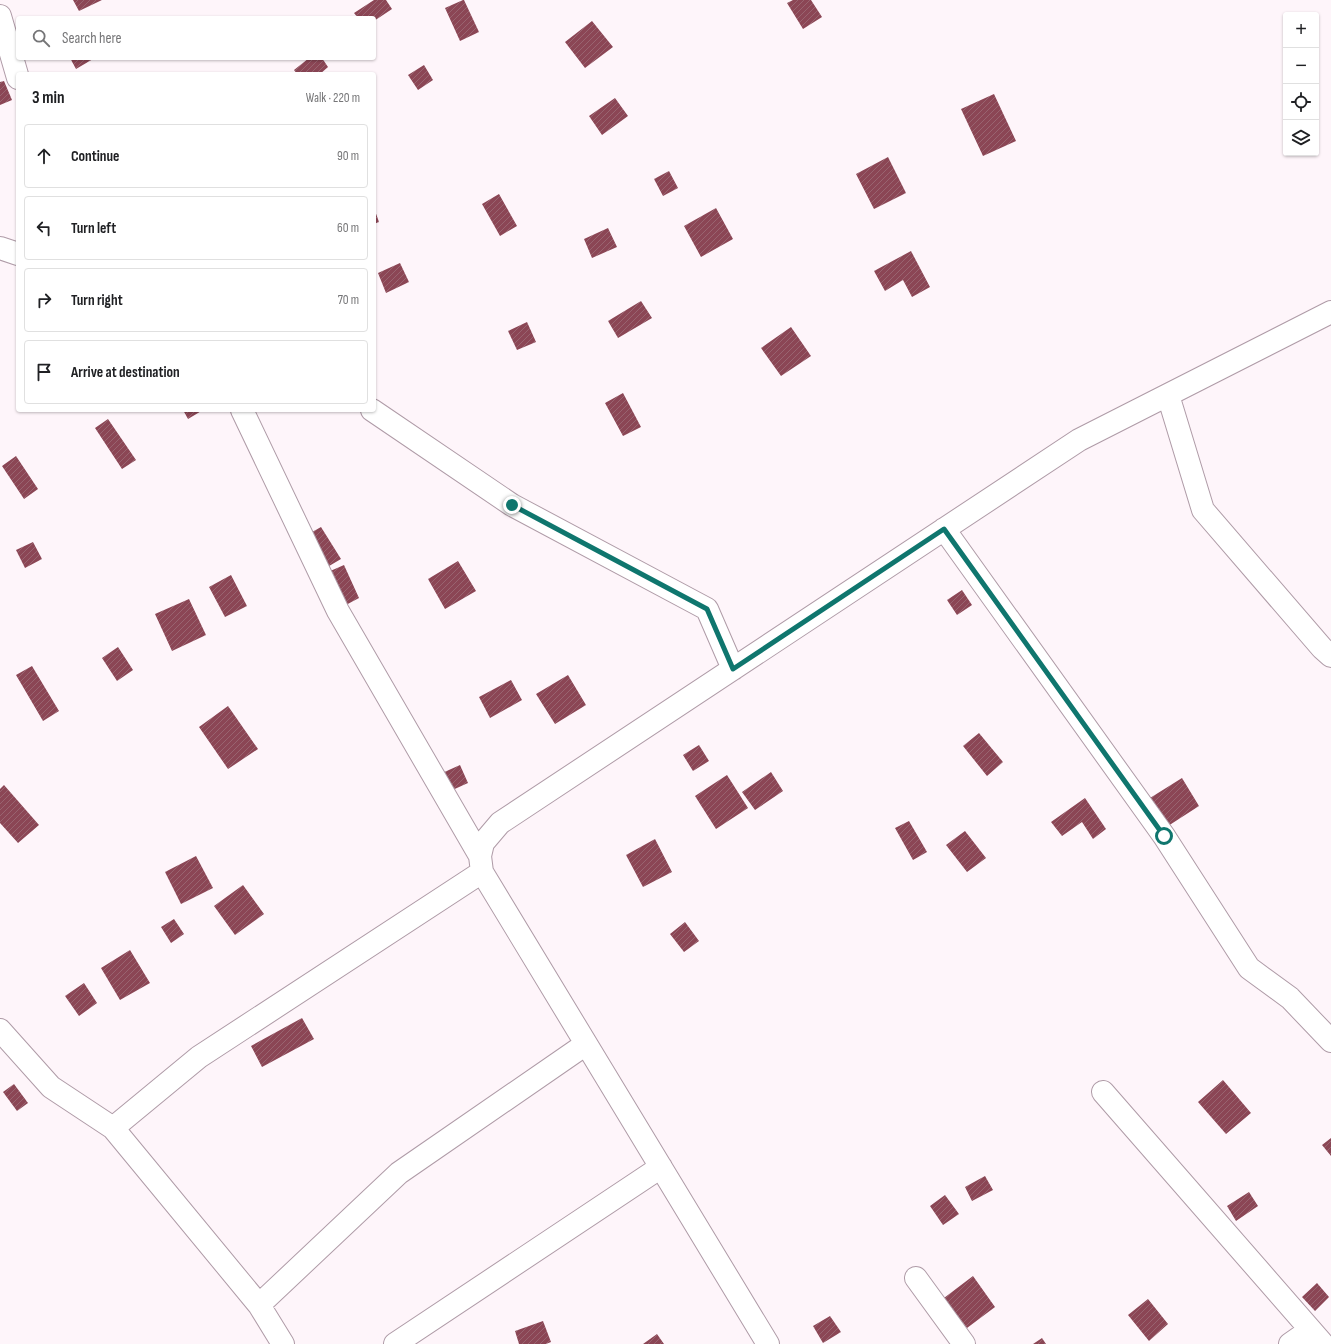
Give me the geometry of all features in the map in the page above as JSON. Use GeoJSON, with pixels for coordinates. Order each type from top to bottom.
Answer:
{"type":"FeatureCollection","features":[{"type":"Feature","properties":{"kind":"street"},"geometry":{"type":"LineString","coordinates":[[0,16],[16,72]]}},
{"type":"Feature","properties":{"kind":"street"},"geometry":{"type":"LineString","coordinates":[[0,248],[16,253]]}},
{"type":"Feature","properties":{"kind":"street"},"geometry":{"type":"LineString","coordinates":[[481,864],[483,843],[500,822],[1079,440],[1331,312]]}},
{"type":"Feature","properties":{"kind":"street"},"geometry":{"type":"LineString","coordinates":[[1168,395],[1203,510],[1322,648],[1331,656]]}},
{"type":"Feature","properties":{"kind":"street"},"geometry":{"type":"LineString","coordinates":[[243,412],[338,611],[481,864],[586,1044],[768,1344]]}},
{"type":"Feature","properties":{"kind":"street"},"geometry":{"type":"LineString","coordinates":[[375,412],[512,505],[707,609],[733,669]]}},
{"type":"Feature","properties":{"kind":"street"},"geometry":{"type":"LineString","coordinates":[[944,529],[1164,836],[1249,968],[1290,998],[1331,1040]]}},
{"type":"Feature","properties":{"kind":"street"},"geometry":{"type":"LineString","coordinates":[[113,1128],[199,1057],[481,864]]}},
{"type":"Feature","properties":{"kind":"street"},"geometry":{"type":"LineString","coordinates":[[0,1030],[51,1087],[113,1128],[259,1305],[283,1344]]}},
{"type":"Feature","properties":{"kind":"street"},"geometry":{"type":"LineString","coordinates":[[259,1305],[399,1173],[586,1044]]}},
{"type":"Feature","properties":{"kind":"street"},"geometry":{"type":"LineString","coordinates":[[1103,1092],[1316,1337],[1290,1344]]}},
{"type":"Feature","properties":{"kind":"street"},"geometry":{"type":"LineString","coordinates":[[395,1344],[661,1167]]}},
{"type":"Feature","properties":{"kind":"street"},"geometry":{"type":"LineString","coordinates":[[916,1278],[964,1344]]}},
{"type":"Feature","properties":{"kind":"building"},"geometry":{"type":"Polygon","coordinates":[[[73,0],[102,0],[79,11],[73,0]]]}},
{"type":"Feature","properties":{"kind":"building"},"geometry":{"type":"Polygon","coordinates":[[[374,0],[386,0],[392,9],[376,20],[376,16],[356,16],[354,13],[374,0]]]}},
{"type":"Feature","properties":{"kind":"building"},"geometry":{"type":"Polygon","coordinates":[[[463,0],[479,32],[460,41],[445,8],[463,0]]]}},
{"type":"Feature","properties":{"kind":"building"},"geometry":{"type":"Polygon","coordinates":[[[793,0],[811,0],[822,17],[803,29],[787,3],[793,0]]]}},
{"type":"Feature","properties":{"kind":"building"},"geometry":{"type":"Polygon","coordinates":[[[592,21],[613,47],[585,68],[565,42],[592,21]]]}},
{"type":"Feature","properties":{"kind":"building"},"geometry":{"type":"Polygon","coordinates":[[[71,60],[91,60],[76,69],[71,60]]]}},
{"type":"Feature","properties":{"kind":"building"},"geometry":{"type":"Polygon","coordinates":[[[306,60],[323,60],[328,67],[322,72],[296,72],[294,70],[306,60]]]}},
{"type":"Feature","properties":{"kind":"building"},"geometry":{"type":"Polygon","coordinates":[[[424,65],[433,80],[418,90],[408,75],[424,65]]]}},
{"type":"Feature","properties":{"kind":"building"},"geometry":{"type":"Polygon","coordinates":[[[4,81],[12,100],[0,105],[0,82],[4,81]]]}},
{"type":"Feature","properties":{"kind":"building"},"geometry":{"type":"Polygon","coordinates":[[[994,94],[1016,141],[983,156],[961,109],[994,94]]]}},
{"type":"Feature","properties":{"kind":"building"},"geometry":{"type":"Polygon","coordinates":[[[615,98],[628,116],[602,135],[589,116],[615,98]]]}},
{"type":"Feature","properties":{"kind":"building"},"geometry":{"type":"Polygon","coordinates":[[[888,157],[906,193],[874,209],[856,174],[888,157]]]}},
{"type":"Feature","properties":{"kind":"building"},"geometry":{"type":"Polygon","coordinates":[[[669,171],[678,188],[663,196],[654,179],[669,171]]]}},
{"type":"Feature","properties":{"kind":"building"},"geometry":{"type":"Polygon","coordinates":[[[499,194],[517,226],[500,236],[482,204],[499,194]]]}},
{"type":"Feature","properties":{"kind":"building"},"geometry":{"type":"Polygon","coordinates":[[[716,208],[733,239],[701,257],[684,226],[716,208]]]}},
{"type":"Feature","properties":{"kind":"building"},"geometry":{"type":"Polygon","coordinates":[[[376,214],[379,222],[376,223],[376,214]]]}},
{"type":"Feature","properties":{"kind":"building"},"geometry":{"type":"Polygon","coordinates":[[[608,228],[617,247],[592,258],[584,239],[608,228]]]}},
{"type":"Feature","properties":{"kind":"building"},"geometry":{"type":"Polygon","coordinates":[[[911,251],[930,287],[912,297],[903,280],[885,291],[874,271],[911,251]]]}},
{"type":"Feature","properties":{"kind":"building"},"geometry":{"type":"Polygon","coordinates":[[[400,263],[409,282],[386,293],[378,273],[400,263]]]}},
{"type":"Feature","properties":{"kind":"building"},"geometry":{"type":"Polygon","coordinates":[[[641,301],[652,318],[618,338],[608,321],[641,301]]]}},
{"type":"Feature","properties":{"kind":"building"},"geometry":{"type":"Polygon","coordinates":[[[527,322],[536,342],[517,350],[508,331],[527,322]]]}},
{"type":"Feature","properties":{"kind":"building"},"geometry":{"type":"Polygon","coordinates":[[[791,327],[811,356],[781,376],[761,348],[791,327]]]}},
{"type":"Feature","properties":{"kind":"building"},"geometry":{"type":"Polygon","coordinates":[[[623,393],[641,427],[623,436],[605,403],[623,393]]]}},
{"type":"Feature","properties":{"kind":"building"},"geometry":{"type":"Polygon","coordinates":[[[184,412],[200,412],[188,419],[184,412]]]}},
{"type":"Feature","properties":{"kind":"building"},"geometry":{"type":"Polygon","coordinates":[[[108,419],[136,460],[122,469],[95,428],[108,419]]]}},
{"type":"Feature","properties":{"kind":"building"},"geometry":{"type":"Polygon","coordinates":[[[16,456],[38,489],[24,499],[2,466],[16,456]]]}},
{"type":"Feature","properties":{"kind":"building"},"geometry":{"type":"Polygon","coordinates":[[[321,527],[341,559],[324,569],[305,536],[321,527]]]}},
{"type":"Feature","properties":{"kind":"building"},"geometry":{"type":"Polygon","coordinates":[[[33,542],[42,559],[25,568],[16,550],[33,542]]]}},
{"type":"Feature","properties":{"kind":"building"},"geometry":{"type":"Polygon","coordinates":[[[458,561],[476,591],[445,609],[428,579],[458,561]]]}},
{"type":"Feature","properties":{"kind":"building"},"geometry":{"type":"Polygon","coordinates":[[[344,565],[359,598],[344,606],[328,572],[344,565]]]}},
{"type":"Feature","properties":{"kind":"building"},"geometry":{"type":"Polygon","coordinates":[[[231,575],[247,606],[225,617],[209,587],[231,575]]]}},
{"type":"Feature","properties":{"kind":"building"},"geometry":{"type":"Polygon","coordinates":[[[962,590],[972,605],[957,615],[947,600],[962,590]]]}},
{"type":"Feature","properties":{"kind":"building"},"geometry":{"type":"Polygon","coordinates":[[[189,599],[206,635],[172,651],[155,614],[189,599]]]}},
{"type":"Feature","properties":{"kind":"building"},"geometry":{"type":"Polygon","coordinates":[[[118,647],[133,670],[117,681],[102,658],[118,647]]]}},
{"type":"Feature","properties":{"kind":"building"},"geometry":{"type":"Polygon","coordinates":[[[32,666],[59,711],[43,721],[16,675],[32,666]]]}},
{"type":"Feature","properties":{"kind":"building"},"geometry":{"type":"Polygon","coordinates":[[[568,675],[586,705],[555,724],[536,694],[568,675]]]}},
{"type":"Feature","properties":{"kind":"building"},"geometry":{"type":"Polygon","coordinates":[[[511,680],[522,700],[490,718],[479,697],[511,680]]]}},
{"type":"Feature","properties":{"kind":"building"},"geometry":{"type":"Polygon","coordinates":[[[228,706],[258,749],[228,769],[199,727],[228,706]]]}},
{"type":"Feature","properties":{"kind":"building"},"geometry":{"type":"Polygon","coordinates":[[[979,733],[1003,762],[987,776],[963,746],[979,733]]]}},
{"type":"Feature","properties":{"kind":"building"},"geometry":{"type":"Polygon","coordinates":[[[699,745],[709,761],[693,771],[683,755],[699,745]]]}},
{"type":"Feature","properties":{"kind":"building"},"geometry":{"type":"Polygon","coordinates":[[[460,765],[468,783],[448,792],[440,774],[460,765]]]}},
{"type":"Feature","properties":{"kind":"building"},"geometry":{"type":"Polygon","coordinates":[[[771,772],[783,791],[755,810],[742,792],[771,772]]]}},
{"type":"Feature","properties":{"kind":"building"},"geometry":{"type":"Polygon","coordinates":[[[727,775],[748,808],[716,829],[695,796],[727,775]]]}},
{"type":"Feature","properties":{"kind":"building"},"geometry":{"type":"Polygon","coordinates":[[[1182,778],[1199,806],[1168,826],[1150,798],[1182,778]]]}},
{"type":"Feature","properties":{"kind":"building"},"geometry":{"type":"Polygon","coordinates":[[[4,785],[39,825],[18,843],[0,823],[0,789],[4,785]]]}},
{"type":"Feature","properties":{"kind":"building"},"geometry":{"type":"Polygon","coordinates":[[[1085,798],[1106,829],[1093,839],[1082,822],[1062,836],[1051,822],[1085,798]]]}},
{"type":"Feature","properties":{"kind":"building"},"geometry":{"type":"Polygon","coordinates":[[[909,821],[927,852],[913,860],[895,828],[909,821]]]}},
{"type":"Feature","properties":{"kind":"building"},"geometry":{"type":"Polygon","coordinates":[[[965,831],[986,858],[967,872],[946,845],[965,831]]]}},
{"type":"Feature","properties":{"kind":"building"},"geometry":{"type":"Polygon","coordinates":[[[655,839],[672,872],[643,887],[626,855],[655,839]]]}},
{"type":"Feature","properties":{"kind":"building"},"geometry":{"type":"Polygon","coordinates":[[[196,856],[213,888],[181,904],[165,872],[196,856]]]}},
{"type":"Feature","properties":{"kind":"building"},"geometry":{"type":"Polygon","coordinates":[[[243,885],[264,914],[235,935],[214,906],[243,885]]]}},
{"type":"Feature","properties":{"kind":"building"},"geometry":{"type":"Polygon","coordinates":[[[174,919],[184,934],[171,943],[161,927],[174,919]]]}},
{"type":"Feature","properties":{"kind":"building"},"geometry":{"type":"Polygon","coordinates":[[[685,922],[699,941],[684,952],[670,934],[685,922]]]}},
{"type":"Feature","properties":{"kind":"building"},"geometry":{"type":"Polygon","coordinates":[[[130,950],[150,983],[120,1000],[101,968],[130,950]]]}},
{"type":"Feature","properties":{"kind":"building"},"geometry":{"type":"Polygon","coordinates":[[[84,983],[97,1003],[79,1016],[65,996],[84,983]]]}},
{"type":"Feature","properties":{"kind":"building"},"geometry":{"type":"Polygon","coordinates":[[[302,1018],[314,1039],[262,1067],[251,1046],[302,1018]]]}},
{"type":"Feature","properties":{"kind":"building"},"geometry":{"type":"Polygon","coordinates":[[[1223,1080],[1251,1113],[1226,1134],[1198,1102],[1223,1080]]]}},
{"type":"Feature","properties":{"kind":"building"},"geometry":{"type":"Polygon","coordinates":[[[14,1084],[28,1103],[17,1111],[3,1092],[14,1084]]]}},
{"type":"Feature","properties":{"kind":"building"},"geometry":{"type":"Polygon","coordinates":[[[1331,1138],[1331,1156],[1322,1145],[1331,1138]]]}},
{"type":"Feature","properties":{"kind":"building"},"geometry":{"type":"Polygon","coordinates":[[[985,1176],[993,1190],[972,1201],[965,1187],[985,1176]]]}},
{"type":"Feature","properties":{"kind":"building"},"geometry":{"type":"Polygon","coordinates":[[[1249,1192],[1258,1206],[1236,1221],[1227,1206],[1249,1192]]]}},
{"type":"Feature","properties":{"kind":"building"},"geometry":{"type":"Polygon","coordinates":[[[945,1195],[959,1214],[943,1225],[930,1206],[945,1195]]]}},
{"type":"Feature","properties":{"kind":"building"},"geometry":{"type":"Polygon","coordinates":[[[973,1276],[995,1307],[967,1328],[944,1298],[973,1276]]]}},
{"type":"Feature","properties":{"kind":"building"},"geometry":{"type":"Polygon","coordinates":[[[1317,1283],[1329,1297],[1315,1311],[1302,1297],[1317,1283]]]}},
{"type":"Feature","properties":{"kind":"building"},"geometry":{"type":"Polygon","coordinates":[[[1148,1299],[1168,1324],[1149,1341],[1128,1315],[1148,1299]]]}},
{"type":"Feature","properties":{"kind":"building"},"geometry":{"type":"Polygon","coordinates":[[[830,1316],[841,1332],[823,1343],[813,1326],[830,1316]]]}},
{"type":"Feature","properties":{"kind":"building"},"geometry":{"type":"Polygon","coordinates":[[[543,1321],[551,1342],[546,1344],[519,1344],[515,1331],[543,1321]]]}},
{"type":"Feature","properties":{"kind":"building"},"geometry":{"type":"Polygon","coordinates":[[[657,1334],[664,1344],[643,1344],[657,1334]]]}},
{"type":"Feature","properties":{"kind":"building"},"geometry":{"type":"Polygon","coordinates":[[[1042,1338],[1046,1344],[1033,1344],[1042,1338]]]}},
{"type":"Feature","properties":{"kind":"route"},"geometry":{"type":"LineString","coordinates":[[512,505],[707,609],[733,669],[944,529],[1164,836]]}}]}
